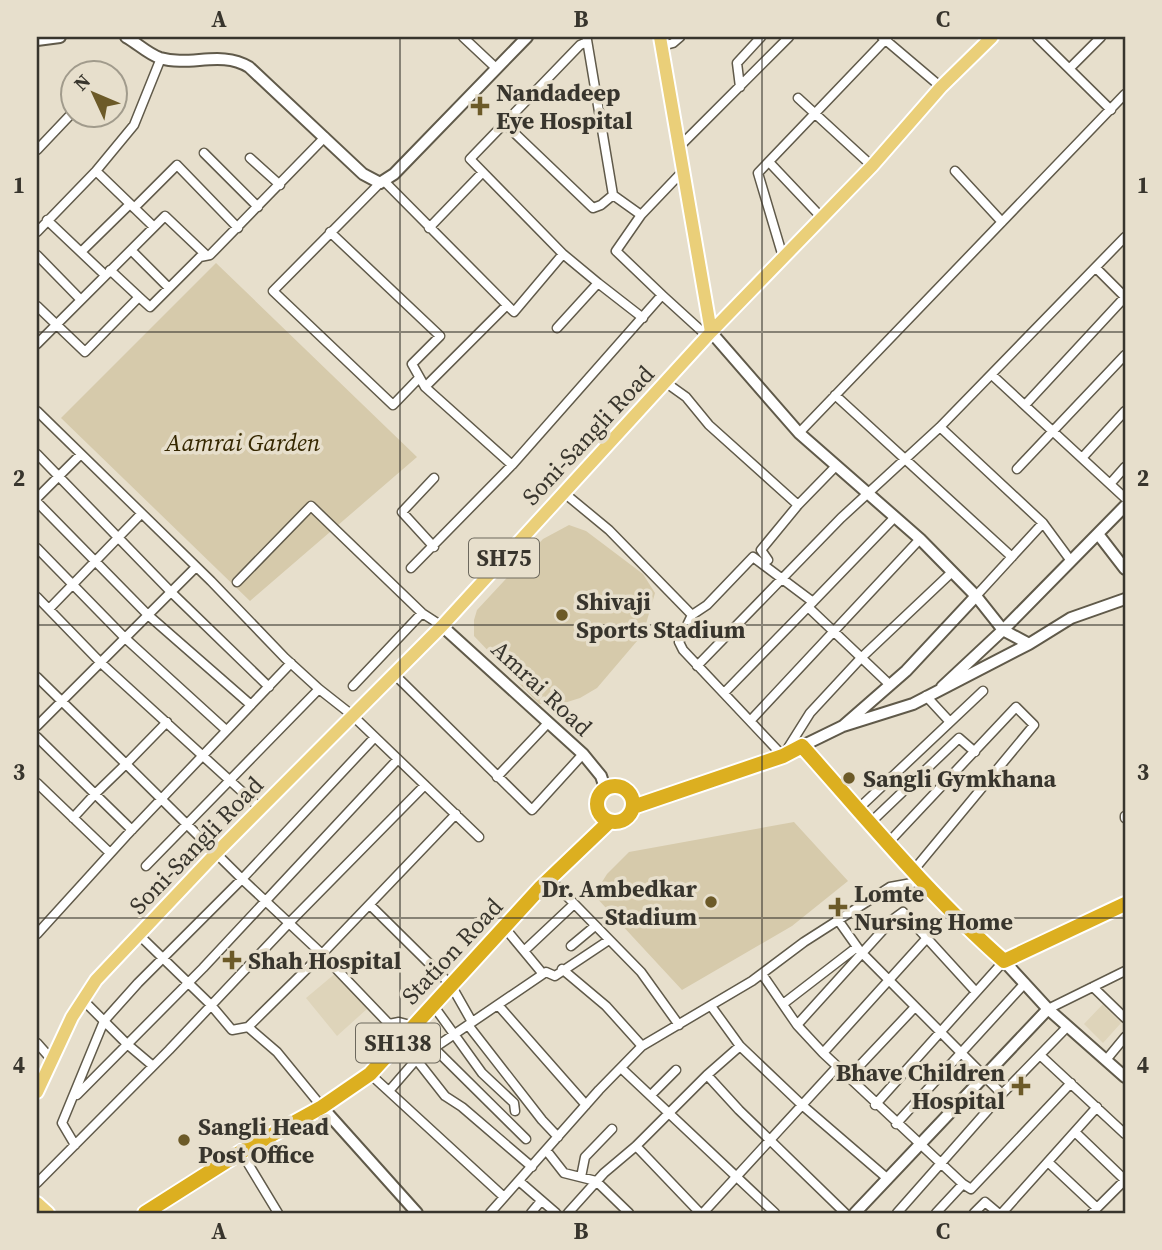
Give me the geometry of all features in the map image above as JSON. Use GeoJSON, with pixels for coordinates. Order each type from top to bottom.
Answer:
{"type":"FeatureCollection","features":[{"type":"Feature","properties":{"kind":"highway"},"geometry":{"type":"LineString","coordinates":[[633,807],[783,756],[802,746],[918,876],[1004,961],[1125,904]]}},
{"type":"Feature","properties":{"kind":"highway"},"geometry":{"type":"LineString","coordinates":[[615,786],[626,790],[633,800],[633,807],[631,813],[622,821],[609,822],[600,815],[597,805],[605,788],[615,786]]}},
{"type":"Feature","properties":{"kind":"highway","name":"Station Road"},"geometry":{"type":"LineString","coordinates":[[145,1213],[241,1152],[322,1107],[370,1074],[550,879],[609,822]]}},
{"type":"Feature","properties":{"kind":"main road"},"geometry":{"type":"LineString","coordinates":[[42,39],[61,37]]}},
{"type":"Feature","properties":{"kind":"main road"},"geometry":{"type":"LineString","coordinates":[[127,37],[161,58],[212,58],[240,62],[249,67],[363,174],[382,182],[394,174],[527,37]]}},
{"type":"Feature","properties":{"kind":"main road","name":"Soni-Sangli Road"},"geometry":{"type":"LineString","coordinates":[[37,1092],[72,1017],[96,980],[216,853],[442,626],[709,334],[873,166],[941,87],[992,37]]}},
{"type":"Feature","properties":{"kind":"main road"},"geometry":{"type":"LineString","coordinates":[[661,41],[709,334],[799,433],[920,539],[976,596],[1003,630],[1030,644]]}},
{"type":"Feature","properties":{"kind":"main road"},"geometry":{"type":"LineString","coordinates":[[942,687],[1003,630],[1125,506]]}},
{"type":"Feature","properties":{"kind":"main road"},"geometry":{"type":"LineString","coordinates":[[1097,534],[1125,569]]}},
{"type":"Feature","properties":{"kind":"main road"},"geometry":{"type":"LineString","coordinates":[[843,726],[906,671],[976,596]]}},
{"type":"Feature","properties":{"kind":"main road"},"geometry":{"type":"LineString","coordinates":[[802,746],[843,726],[913,704],[1030,644],[1071,618],[1125,599]]}},
{"type":"Feature","properties":{"kind":"main road","name":"Amrai Road"},"geometry":{"type":"LineString","coordinates":[[442,626],[583,754],[601,776],[605,788]]}},
{"type":"Feature","properties":{"kind":"main road"},"geometry":{"type":"LineString","coordinates":[[1004,961],[1048,1009],[1125,1077]]}},
{"type":"Feature","properties":{"kind":"main road"},"geometry":{"type":"LineString","coordinates":[[855,1213],[1048,1009]]}},
{"type":"Feature","properties":{"kind":"main road"},"geometry":{"type":"LineString","coordinates":[[322,1107],[418,1213]]}},
{"type":"Feature","properties":{"kind":"main road"},"geometry":{"type":"LineString","coordinates":[[37,1203],[48,1213]]}},
{"type":"Feature","properties":{"kind":"street"},"geometry":{"type":"LineString","coordinates":[[463,37],[496,68]]}},
{"type":"Feature","properties":{"kind":"street"},"geometry":{"type":"LineString","coordinates":[[661,41],[673,43],[680,37]]}},
{"type":"Feature","properties":{"kind":"street"},"geometry":{"type":"LineString","coordinates":[[740,87],[737,63],[761,37]]}},
{"type":"Feature","properties":{"kind":"street"},"geometry":{"type":"LineString","coordinates":[[679,147],[789,37]]}},
{"type":"Feature","properties":{"kind":"street"},"geometry":{"type":"LineString","coordinates":[[1037,37],[1111,110]]}},
{"type":"Feature","properties":{"kind":"street"},"geometry":{"type":"LineString","coordinates":[[1046,46],[1054,37]]}},
{"type":"Feature","properties":{"kind":"street"},"geometry":{"type":"LineString","coordinates":[[1070,68],[1101,37]]}},
{"type":"Feature","properties":{"kind":"street"},"geometry":{"type":"LineString","coordinates":[[783,257],[758,173],[885,38],[941,87]]}},
{"type":"Feature","properties":{"kind":"street"},"geometry":{"type":"LineString","coordinates":[[587,39],[470,159],[563,254],[643,318]]}},
{"type":"Feature","properties":{"kind":"street"},"geometry":{"type":"LineString","coordinates":[[587,39],[613,195],[641,215]]}},
{"type":"Feature","properties":{"kind":"street"},"geometry":{"type":"LineString","coordinates":[[37,232],[96,171],[134,125],[161,58]]}},
{"type":"Feature","properties":{"kind":"street"},"geometry":{"type":"LineString","coordinates":[[799,433],[1125,94]]}},
{"type":"Feature","properties":{"kind":"street"},"geometry":{"type":"LineString","coordinates":[[798,98],[873,166]]}},
{"type":"Feature","properties":{"kind":"street"},"geometry":{"type":"LineString","coordinates":[[503,123],[593,208],[613,195]]}},
{"type":"Feature","properties":{"kind":"street"},"geometry":{"type":"LineString","coordinates":[[37,150],[60,126]]}},
{"type":"Feature","properties":{"kind":"street"},"geometry":{"type":"LineString","coordinates":[[47,220],[81,252],[150,307],[200,257],[210,255],[238,228],[325,137]]}},
{"type":"Feature","properties":{"kind":"street"},"geometry":{"type":"LineString","coordinates":[[204,153],[258,207]]}},
{"type":"Feature","properties":{"kind":"street"},"geometry":{"type":"LineString","coordinates":[[250,158],[280,185]]}},
{"type":"Feature","properties":{"kind":"street"},"geometry":{"type":"LineString","coordinates":[[769,162],[822,218]]}},
{"type":"Feature","properties":{"kind":"street"},"geometry":{"type":"LineString","coordinates":[[81,252],[177,165],[238,228]]}},
{"type":"Feature","properties":{"kind":"street"},"geometry":{"type":"LineString","coordinates":[[96,171],[153,228]]}},
{"type":"Feature","properties":{"kind":"street"},"geometry":{"type":"LineString","coordinates":[[683,171],[641,215],[616,251],[662,295],[709,334]]}},
{"type":"Feature","properties":{"kind":"street"},"geometry":{"type":"LineString","coordinates":[[955,171],[1002,222]]}},
{"type":"Feature","properties":{"kind":"street"},"geometry":{"type":"LineString","coordinates":[[429,228],[482,173]]}},
{"type":"Feature","properties":{"kind":"street"},"geometry":{"type":"LineString","coordinates":[[419,378],[393,405],[272,291],[382,182],[514,312],[563,254]]}},
{"type":"Feature","properties":{"kind":"street"},"geometry":{"type":"LineString","coordinates":[[37,344],[165,216],[206,255]]}},
{"type":"Feature","properties":{"kind":"street"},"geometry":{"type":"LineString","coordinates":[[330,232],[440,336],[411,364],[425,387],[512,465]]}},
{"type":"Feature","properties":{"kind":"street"},"geometry":{"type":"LineString","coordinates":[[697,666],[868,494],[992,375],[1125,237]]}},
{"type":"Feature","properties":{"kind":"street"},"geometry":{"type":"LineString","coordinates":[[131,250],[169,288]]}},
{"type":"Feature","properties":{"kind":"street"},"geometry":{"type":"LineString","coordinates":[[37,256],[81,300]]}},
{"type":"Feature","properties":{"kind":"street"},"geometry":{"type":"LineString","coordinates":[[1025,405],[1125,297],[1096,268]]}},
{"type":"Feature","properties":{"kind":"street"},"geometry":{"type":"LineString","coordinates":[[558,328],[598,283]]}},
{"type":"Feature","properties":{"kind":"street"},"geometry":{"type":"LineString","coordinates":[[411,568],[512,465],[662,295]]}},
{"type":"Feature","properties":{"kind":"street"},"geometry":{"type":"LineString","coordinates":[[37,306],[85,352],[139,297]]}},
{"type":"Feature","properties":{"kind":"street"},"geometry":{"type":"LineString","coordinates":[[425,387],[507,305]]}},
{"type":"Feature","properties":{"kind":"street"},"geometry":{"type":"LineString","coordinates":[[1017,469],[1125,355]]}},
{"type":"Feature","properties":{"kind":"street"},"geometry":{"type":"LineString","coordinates":[[992,375],[1125,498]]}},
{"type":"Feature","properties":{"kind":"street"},"geometry":{"type":"LineString","coordinates":[[665,382],[686,397],[709,425],[798,505]]}},
{"type":"Feature","properties":{"kind":"street"},"geometry":{"type":"LineString","coordinates":[[835,396],[1012,557]]}},
{"type":"Feature","properties":{"kind":"street"},"geometry":{"type":"LineString","coordinates":[[37,411],[319,690],[352,715],[480,837]]}},
{"type":"Feature","properties":{"kind":"street"},"geometry":{"type":"LineString","coordinates":[[1082,458],[1125,411]]}},
{"type":"Feature","properties":{"kind":"street"},"geometry":{"type":"LineString","coordinates":[[940,427],[1043,523],[1071,561]]}},
{"type":"Feature","properties":{"kind":"street"},"geometry":{"type":"LineString","coordinates":[[37,454],[118,539],[269,687]]}},
{"type":"Feature","properties":{"kind":"street"},"geometry":{"type":"LineString","coordinates":[[80,455],[37,500],[148,615],[251,705]]}},
{"type":"Feature","properties":{"kind":"street"},"geometry":{"type":"LineString","coordinates":[[836,466],[798,505],[761,550],[764,557],[834,632],[889,684]]}},
{"type":"Feature","properties":{"kind":"street"},"geometry":{"type":"LineString","coordinates":[[1110,484],[1125,467]]}},
{"type":"Feature","properties":{"kind":"street"},"geometry":{"type":"LineString","coordinates":[[434,478],[402,512],[434,547]]}},
{"type":"Feature","properties":{"kind":"street"},"geometry":{"type":"LineString","coordinates":[[563,492],[609,530],[692,615]]}},
{"type":"Feature","properties":{"kind":"street"},"geometry":{"type":"LineString","coordinates":[[237,582],[311,506],[422,613],[442,626]]}},
{"type":"Feature","properties":{"kind":"street"},"geometry":{"type":"LineString","coordinates":[[49,608],[141,514]]}},
{"type":"Feature","properties":{"kind":"street"},"geometry":{"type":"LineString","coordinates":[[724,693],[894,518]]}},
{"type":"Feature","properties":{"kind":"street"},"geometry":{"type":"LineString","coordinates":[[976,596],[1043,523]]}},
{"type":"Feature","properties":{"kind":"street"},"geometry":{"type":"LineString","coordinates":[[751,720],[920,539]]}},
{"type":"Feature","properties":{"kind":"street"},"geometry":{"type":"LineString","coordinates":[[37,548],[125,638],[226,730]]}},
{"type":"Feature","properties":{"kind":"street"},"geometry":{"type":"LineString","coordinates":[[784,578],[753,556],[707,605],[692,615],[679,642],[697,666],[783,756],[810,713],[861,658],[951,573]]}},
{"type":"Feature","properties":{"kind":"street"},"geometry":{"type":"LineString","coordinates":[[37,726],[196,567]]}},
{"type":"Feature","properties":{"kind":"street"},"geometry":{"type":"LineString","coordinates":[[37,597],[101,663],[204,754],[260,808]]}},
{"type":"Feature","properties":{"kind":"street"},"geometry":{"type":"LineString","coordinates":[[353,686],[422,613]]}},
{"type":"Feature","properties":{"kind":"street"},"geometry":{"type":"LineString","coordinates":[[37,934],[110,853],[291,663]]}},
{"type":"Feature","properties":{"kind":"street"},"geometry":{"type":"LineString","coordinates":[[393,673],[532,810],[583,754]]}},
{"type":"Feature","properties":{"kind":"street"},"geometry":{"type":"LineString","coordinates":[[37,677],[322,954],[389,1024],[399,1022],[414,1026],[526,1139]]}},
{"type":"Feature","properties":{"kind":"street"},"geometry":{"type":"LineString","coordinates":[[146,866],[319,690]]}},
{"type":"Feature","properties":{"kind":"street"},"geometry":{"type":"LineString","coordinates":[[858,810],[983,691]]}},
{"type":"Feature","properties":{"kind":"street"},"geometry":{"type":"LineString","coordinates":[[926,696],[950,722]]}},
{"type":"Feature","properties":{"kind":"street"},"geometry":{"type":"LineString","coordinates":[[492,1213],[586,1105],[642,1046],[762,974],[890,887],[918,876],[1034,725],[1016,707],[888,843]]}},
{"type":"Feature","properties":{"kind":"street"},"geometry":{"type":"LineString","coordinates":[[73,818],[167,722]]}},
{"type":"Feature","properties":{"kind":"street"},"geometry":{"type":"LineString","coordinates":[[497,777],[548,723]]}},
{"type":"Feature","properties":{"kind":"street"},"geometry":{"type":"LineString","coordinates":[[37,737],[132,830]]}},
{"type":"Feature","properties":{"kind":"street"},"geometry":{"type":"LineString","coordinates":[[75,1145],[62,1123],[104,1021],[375,737]]}},
{"type":"Feature","properties":{"kind":"street"},"geometry":{"type":"LineString","coordinates":[[870,823],[959,738],[975,752]]}},
{"type":"Feature","properties":{"kind":"street"},"geometry":{"type":"LineString","coordinates":[[72,1100],[188,983],[398,759]]}},
{"type":"Feature","properties":{"kind":"street"},"geometry":{"type":"LineString","coordinates":[[37,783],[110,853]]}},
{"type":"Feature","properties":{"kind":"street"},"geometry":{"type":"LineString","coordinates":[[37,1183],[425,785]]}},
{"type":"Feature","properties":{"kind":"street"},"geometry":{"type":"LineString","coordinates":[[139,935],[211,1005],[232,1030],[248,1027],[456,814]]}},
{"type":"Feature","properties":{"kind":"street"},"geometry":{"type":"LineString","coordinates":[[550,879],[641,972],[679,1025]]}},
{"type":"Feature","properties":{"kind":"street"},"geometry":{"type":"LineString","coordinates":[[524,951],[573,904]]}},
{"type":"Feature","properties":{"kind":"street"},"geometry":{"type":"LineString","coordinates":[[369,905],[451,985],[470,1024],[542,1121],[558,1137]]}},
{"type":"Feature","properties":{"kind":"street"},"geometry":{"type":"LineString","coordinates":[[797,1026],[860,951],[902,912],[976,992]]}},
{"type":"Feature","properties":{"kind":"street"},"geometry":{"type":"LineString","coordinates":[[838,920],[860,951],[888,981],[1002,1094]]}},
{"type":"Feature","properties":{"kind":"street"},"geometry":{"type":"LineString","coordinates":[[571,946],[595,926]]}},
{"type":"Feature","properties":{"kind":"street"},"geometry":{"type":"LineString","coordinates":[[505,928],[543,974]]}},
{"type":"Feature","properties":{"kind":"street"},"geometry":{"type":"LineString","coordinates":[[823,1053],[926,939]]}},
{"type":"Feature","properties":{"kind":"street"},"geometry":{"type":"LineString","coordinates":[[558,973],[609,940]]}},
{"type":"Feature","properties":{"kind":"street"},"geometry":{"type":"LineString","coordinates":[[783,1004],[860,951]]}},
{"type":"Feature","properties":{"kind":"street"},"geometry":{"type":"LineString","coordinates":[[876,1105],[1004,961]]}},
{"type":"Feature","properties":{"kind":"street"},"geometry":{"type":"LineString","coordinates":[[1048,1009],[1125,971]]}},
{"type":"Feature","properties":{"kind":"street"},"geometry":{"type":"LineString","coordinates":[[388,1091],[415,1061],[546,972],[558,973],[606,1006],[642,1046]]}},
{"type":"Feature","properties":{"kind":"street"},"geometry":{"type":"LineString","coordinates":[[762,974],[797,1026],[836,1067],[940,1164],[1000,1213],[1097,1107]]}},
{"type":"Feature","properties":{"kind":"street"},"geometry":{"type":"LineString","coordinates":[[896,1124],[1025,983]]}},
{"type":"Feature","properties":{"kind":"street"},"geometry":{"type":"LineString","coordinates":[[1093,987],[1125,1018]]}},
{"type":"Feature","properties":{"kind":"street"},"geometry":{"type":"LineString","coordinates":[[83,1000],[153,1066]]}},
{"type":"Feature","properties":{"kind":"street"},"geometry":{"type":"LineString","coordinates":[[433,1005],[482,1073],[514,1103],[515,1111]]}},
{"type":"Feature","properties":{"kind":"street"},"geometry":{"type":"LineString","coordinates":[[498,1005],[586,1105]]}},
{"type":"Feature","properties":{"kind":"street"},"geometry":{"type":"LineString","coordinates":[[711,1006],[740,1046],[802,1105],[888,1180]]}},
{"type":"Feature","properties":{"kind":"street"},"geometry":{"type":"LineString","coordinates":[[848,1078],[915,1007]]}},
{"type":"Feature","properties":{"kind":"street"},"geometry":{"type":"LineString","coordinates":[[897,1213],[1002,1094],[1068,1026]]}},
{"type":"Feature","properties":{"kind":"street"},"geometry":{"type":"LineString","coordinates":[[248,1027],[277,1052],[322,1107]]}},
{"type":"Feature","properties":{"kind":"street"},"geometry":{"type":"LineString","coordinates":[[1106,1060],[1125,1037]]}},
{"type":"Feature","properties":{"kind":"street"},"geometry":{"type":"LineString","coordinates":[[401,1040],[444,1096],[462,1107],[531,1167]]}},
{"type":"Feature","properties":{"kind":"street"},"geometry":{"type":"LineString","coordinates":[[37,1043],[52,1060]]}},
{"type":"Feature","properties":{"kind":"street"},"geometry":{"type":"LineString","coordinates":[[568,1213],[596,1181],[740,1046]]}},
{"type":"Feature","properties":{"kind":"street"},"geometry":{"type":"LineString","coordinates":[[1040,1055],[1125,1133]]}},
{"type":"Feature","properties":{"kind":"street"},"geometry":{"type":"LineString","coordinates":[[635,1146],[701,1213],[836,1067]]}},
{"type":"Feature","properties":{"kind":"street"},"geometry":{"type":"LineString","coordinates":[[621,1068],[775,1213]]}},
{"type":"Feature","properties":{"kind":"street"},"geometry":{"type":"LineString","coordinates":[[651,1095],[676,1070]]}},
{"type":"Feature","properties":{"kind":"street"},"geometry":{"type":"LineString","coordinates":[[370,1074],[504,1197]]}},
{"type":"Feature","properties":{"kind":"street"},"geometry":{"type":"LineString","coordinates":[[707,1075],[845,1213]]}},
{"type":"Feature","properties":{"kind":"street"},"geometry":{"type":"LineString","coordinates":[[936,1213],[967,1187],[1071,1083]]}},
{"type":"Feature","properties":{"kind":"street"},"geometry":{"type":"LineString","coordinates":[[581,1177],[585,1157],[612,1129]]}},
{"type":"Feature","properties":{"kind":"street"},"geometry":{"type":"LineString","coordinates":[[1048,1162],[1094,1211],[1125,1180],[1075,1132]]}},
{"type":"Feature","properties":{"kind":"street"},"geometry":{"type":"LineString","coordinates":[[546,1150],[564,1173],[596,1181],[629,1213]]}},
{"type":"Feature","properties":{"kind":"street"},"geometry":{"type":"LineString","coordinates":[[241,1152],[278,1213]]}},
{"type":"Feature","properties":{"kind":"street"},"geometry":{"type":"LineString","coordinates":[[519,1181],[556,1213]]}},
{"type":"Feature","properties":{"kind":"street"},"geometry":{"type":"LineString","coordinates":[[531,1213],[541,1201]]}},
{"type":"Feature","properties":{"kind":"street"},"geometry":{"type":"LineString","coordinates":[[974,1213],[985,1202]]}},
{"type":"Feature","properties":{"kind":"shaded area"},"geometry":{"type":"Polygon","coordinates":[[[337,972],[368,1008],[337,1036],[306,998],[337,972]]]}},
{"type":"Feature","properties":{"kind":"shaded area"},"geometry":{"type":"Polygon","coordinates":[[[1103,1004],[1121,1023],[1103,1043],[1084,1024],[1103,1004]]]}},
{"type":"Feature","properties":{"kind":"green space","name":"Aamrai Garden"},"geometry":{"type":"Polygon","coordinates":[[[216,263],[417,457],[250,601],[61,418],[216,263]]]}},
{"type":"Feature","properties":{"kind":"green space","name":"Shivaji Sports Stadium"},"geometry":{"type":"Polygon","coordinates":[[[569,525],[586,531],[643,574],[655,593],[643,634],[597,688],[580,698],[561,704],[539,704],[474,636],[474,620],[477,610],[543,539],[569,525]]]}},
{"type":"Feature","properties":{"kind":"green space","name":"Dr. Ambedkar Stadium"},"geometry":{"type":"Polygon","coordinates":[[[794,822],[848,881],[792,926],[682,990],[594,895],[607,874],[629,852],[794,822]]]}},
{"type":"Feature","properties":{"kind":"place","name":"Nandadeep Eye Hospital"},"geometry":{"type":"Point","coordinates":[480,106]}},
{"type":"Feature","properties":{"kind":"place","name":"Shivaji Sports Stadium"},"geometry":{"type":"Point","coordinates":[562,615]}},
{"type":"Feature","properties":{"kind":"place","name":"Sangli Gymkhana"},"geometry":{"type":"Point","coordinates":[849,778]}},
{"type":"Feature","properties":{"kind":"place","name":"Dr. Ambedkar Stadium"},"geometry":{"type":"Point","coordinates":[711,902]}},
{"type":"Feature","properties":{"kind":"place","name":"Lomte Nursing Home"},"geometry":{"type":"Point","coordinates":[838,907]}},
{"type":"Feature","properties":{"kind":"place","name":"Shah Hospital"},"geometry":{"type":"Point","coordinates":[232,960]}},
{"type":"Feature","properties":{"kind":"place","name":"Bhave Children Hospital"},"geometry":{"type":"Point","coordinates":[1021,1086]}},
{"type":"Feature","properties":{"kind":"place","name":"Sangli Head Post Office"},"geometry":{"type":"Point","coordinates":[184,1140]}}]}
